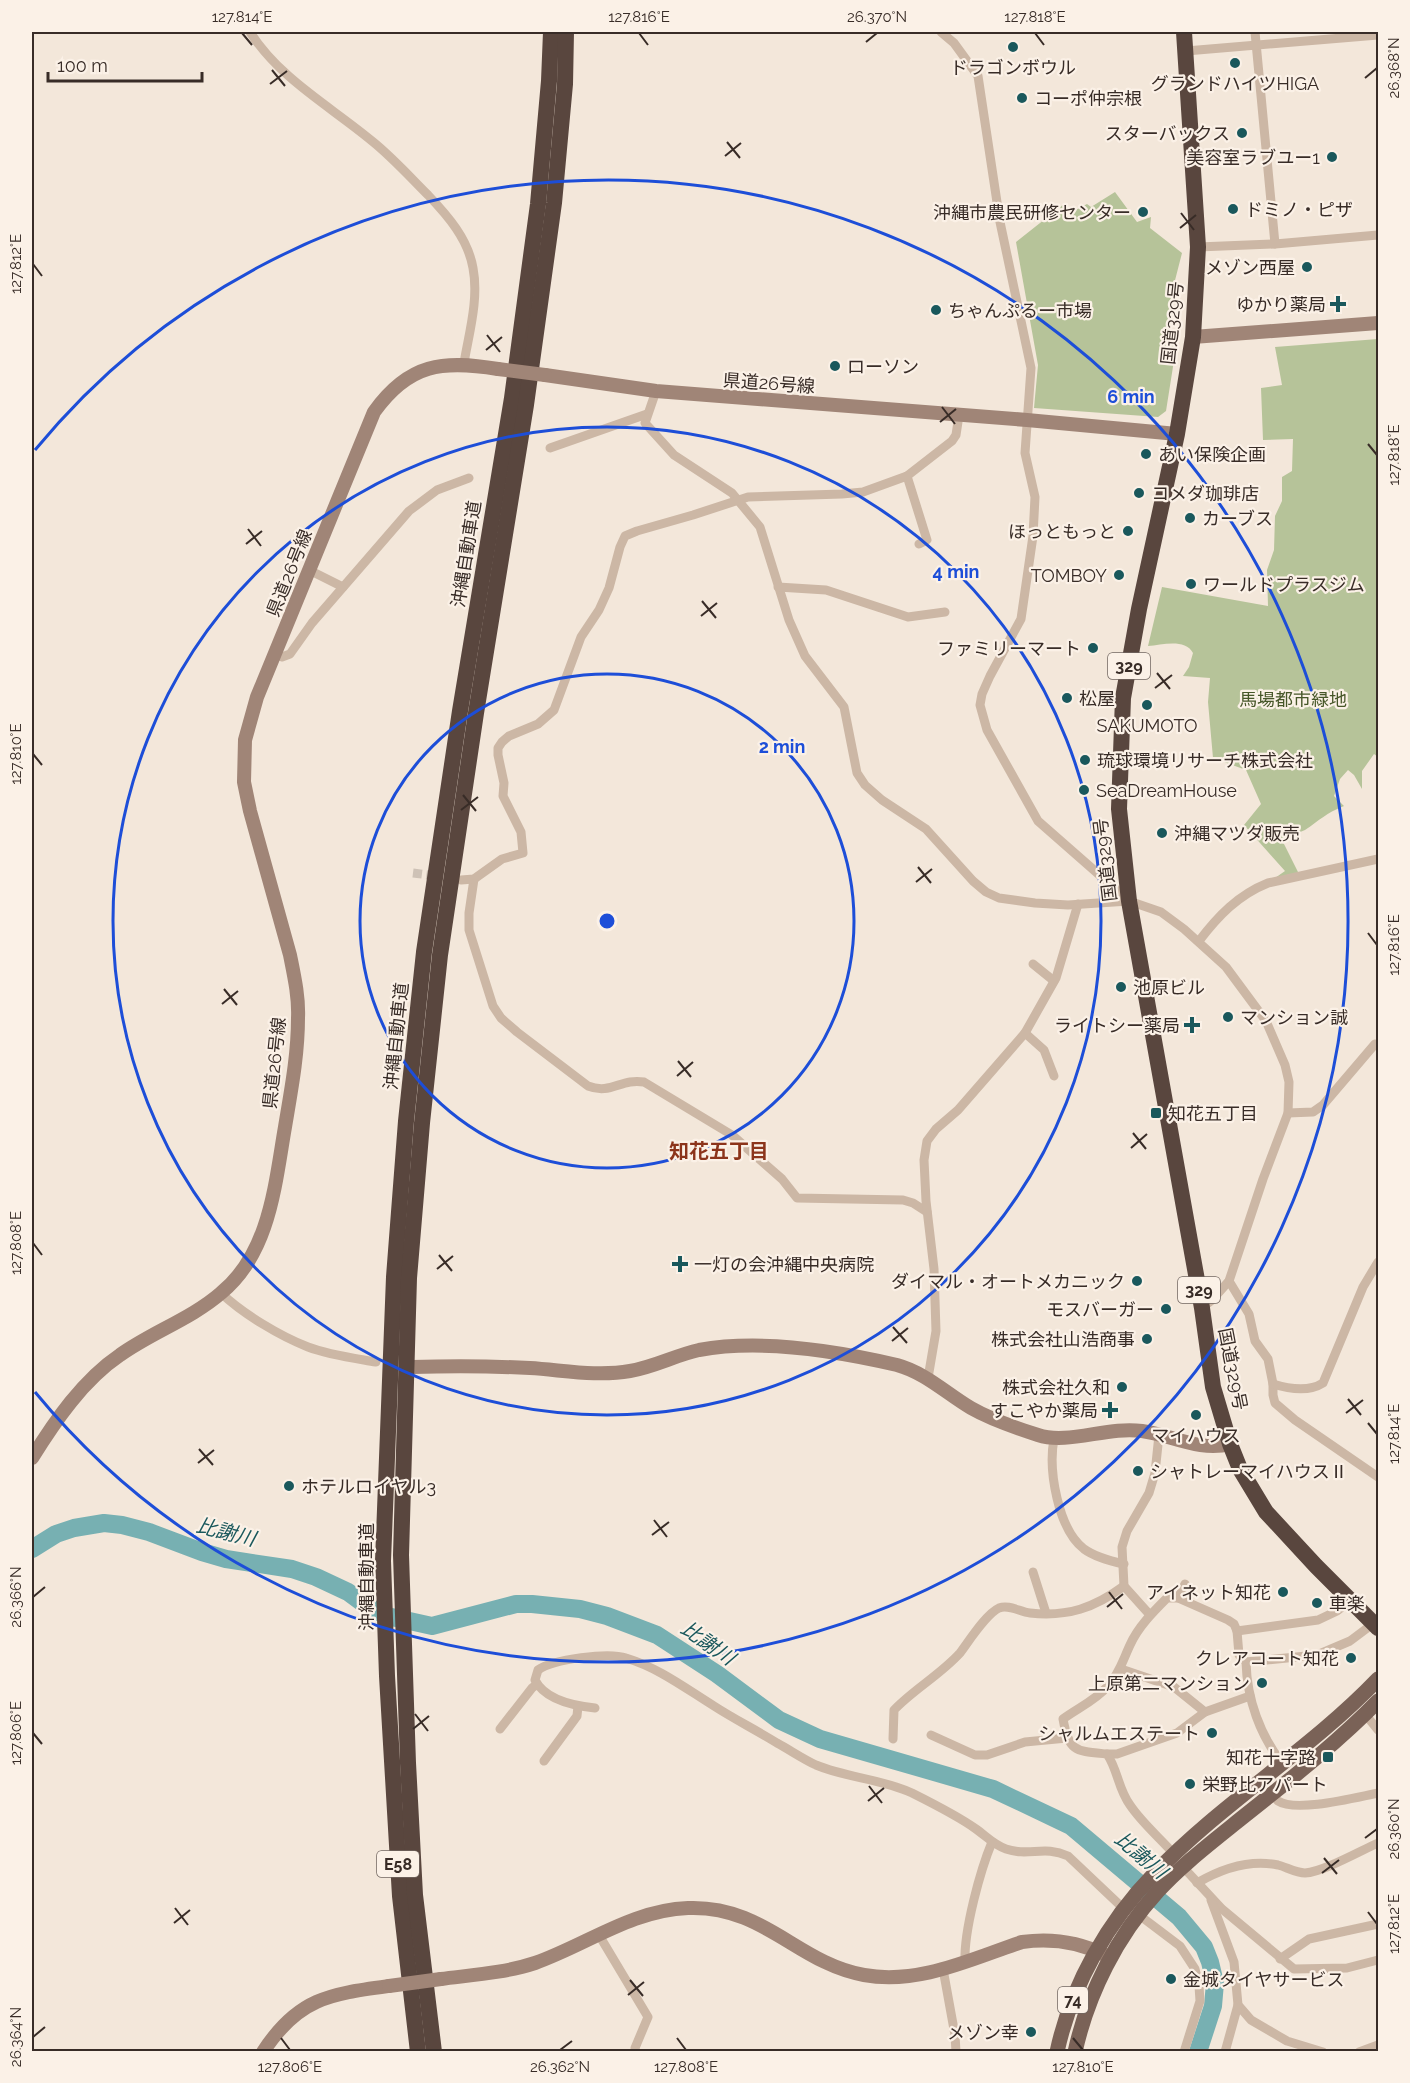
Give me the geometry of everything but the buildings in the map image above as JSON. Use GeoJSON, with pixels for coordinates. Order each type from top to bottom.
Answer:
{"type":"FeatureCollection","features":[{"type":"Feature","properties":{"kind":"highway","name":"沖縄自動車道"},"geometry":{"type":"LineString","coordinates":[[418,2052],[400,1896],[387,1676],[383,1561],[394,1277],[406,1121],[428,929],[460,711],[512,398],[534,238],[549,81],[551,32]]}},
{"type":"Feature","properties":{"kind":"highway","name":"沖縄自動車道"},"geometry":{"type":"LineString","coordinates":[[435,2052],[416,1895],[401,1555],[410,1278],[425,1090],[442,943],[476,713],[526,405],[554,203],[565,84],[566,32]]}},
{"type":"Feature","properties":{"kind":"highway","name":"国道329号"},"geometry":{"type":"LineString","coordinates":[[1184,32],[1198,247],[1193,337],[1177,434],[1139,609],[1123,698],[1119,810],[1129,901],[1202,1308],[1213,1387],[1230,1444],[1240,1469],[1266,1512],[1350,1601],[1376,1625]]}},
{"type":"Feature","properties":{"kind":"main road"},"geometry":{"type":"LineString","coordinates":[[1193,337],[1378,323]]}},
{"type":"Feature","properties":{"kind":"main road","name":"県道26号線"},"geometry":{"type":"LineString","coordinates":[[32,1458],[71,1404],[104,1368],[120,1355],[185,1318],[221,1293],[242,1270],[252,1254],[268,1216],[295,1071],[298,1016],[294,975],[250,811],[243,766],[247,728],[257,697],[368,424],[380,404],[397,387],[417,373],[443,365],[464,363],[656,392],[1027,420],[1177,434]]}},
{"type":"Feature","properties":{"kind":"main road"},"geometry":{"type":"LineString","coordinates":[[412,1367],[520,1368],[595,1373],[630,1371],[696,1351],[756,1346],[826,1353],[909,1369],[928,1378],[971,1408],[991,1418],[1054,1439],[1114,1430],[1141,1431],[1207,1447],[1230,1444]]}},
{"type":"Feature","properties":{"kind":"main road","name":"74"},"geometry":{"type":"LineString","coordinates":[[1056,2052],[1072,2002],[1097,1951],[1161,1877],[1283,1764],[1336,1720],[1378,1679]]}},
{"type":"Feature","properties":{"kind":"main road","name":"74"},"geometry":{"type":"LineString","coordinates":[[1178,1861],[1272,1794],[1335,1742],[1378,1701]]}},
{"type":"Feature","properties":{"kind":"main road"},"geometry":{"type":"LineString","coordinates":[[263,2052],[286,2021],[304,2007],[321,1999],[344,1992],[532,1964],[628,1921],[658,1912],[687,1908],[713,1908],[735,1913],[758,1923],[816,1957],[840,1968],[864,1975],[920,1976],[1022,1942],[1037,1940],[1073,1943],[1111,1958]]}},
{"type":"Feature","properties":{"kind":"main road","name":"74"},"geometry":{"type":"LineString","coordinates":[[1075,2052],[1091,1997],[1133,1910]]}},
{"type":"Feature","properties":{"kind":"street"},"geometry":{"type":"LineString","coordinates":[[250,32],[273,61],[302,88],[373,141],[438,206],[460,233],[473,267],[474,282],[473,307],[464,363]]}},
{"type":"Feature","properties":{"kind":"street"},"geometry":{"type":"LineString","coordinates":[[941,32],[954,43],[978,76],[1000,222],[1031,368],[1024,453],[1035,497],[1033,536],[1021,619],[990,676],[980,705],[987,730],[1038,821],[1129,901]]}},
{"type":"Feature","properties":{"kind":"street"},"geometry":{"type":"LineString","coordinates":[[1255,32],[1275,243]]}},
{"type":"Feature","properties":{"kind":"street"},"geometry":{"type":"LineString","coordinates":[[1186,51],[1378,35]]}},
{"type":"Feature","properties":{"kind":"street"},"geometry":{"type":"LineString","coordinates":[[1198,247],[1378,235]]}},
{"type":"Feature","properties":{"kind":"street"},"geometry":{"type":"LineString","coordinates":[[656,392],[645,423],[674,455],[732,493],[760,527],[789,620],[805,656],[844,707],[857,773],[865,785],[882,800],[926,830],[973,881],[986,892],[999,898],[1035,903],[1078,904],[1129,901],[1161,912],[1226,967],[1266,1021],[1285,1065],[1289,1082],[1288,1113],[1229,1281],[1202,1308]]}},
{"type":"Feature","properties":{"kind":"street"},"geometry":{"type":"LineString","coordinates":[[550,448],[647,414]]}},
{"type":"Feature","properties":{"kind":"street"},"geometry":{"type":"LineString","coordinates":[[461,880],[474,879],[502,859],[523,852],[521,832],[503,796],[504,783],[498,748],[509,736],[538,724],[554,710],[581,637],[599,610],[609,588],[625,536],[748,497],[863,492],[907,476],[952,441],[956,435],[959,415]]}},
{"type":"Feature","properties":{"kind":"street"},"geometry":{"type":"LineString","coordinates":[[907,476],[927,540],[919,544]]}},
{"type":"Feature","properties":{"kind":"street"},"geometry":{"type":"LineString","coordinates":[[275,655],[282,657],[290,654],[297,641],[409,511],[437,490],[469,478]]}},
{"type":"Feature","properties":{"kind":"street"},"geometry":{"type":"LineString","coordinates":[[309,570],[343,586]]}},
{"type":"Feature","properties":{"kind":"street"},"geometry":{"type":"LineString","coordinates":[[778,587],[826,590],[908,617],[945,612]]}},
{"type":"Feature","properties":{"kind":"street"},"geometry":{"type":"LineString","coordinates":[[1198,941],[1227,909],[1257,887],[1378,859]]}},
{"type":"Feature","properties":{"kind":"street"},"geometry":{"type":"LineString","coordinates":[[474,879],[469,913],[470,930],[493,1006],[501,1018],[517,1032],[588,1086],[600,1091],[634,1081],[644,1083],[732,1135],[782,1179],[797,1198],[903,1200],[927,1212]]}},
{"type":"Feature","properties":{"kind":"street"},"geometry":{"type":"LineString","coordinates":[[928,1378],[936,1331],[934,1269],[924,1160],[927,1141],[958,1110],[1025,1033],[1054,981],[1078,904]]}},
{"type":"Feature","properties":{"kind":"street"},"geometry":{"type":"LineString","coordinates":[[1033,964],[1054,981]]}},
{"type":"Feature","properties":{"kind":"street"},"geometry":{"type":"LineString","coordinates":[[1025,1033],[1044,1050],[1054,1076]]}},
{"type":"Feature","properties":{"kind":"street"},"geometry":{"type":"LineString","coordinates":[[1288,1113],[1313,1112],[1323,1105],[1375,1044]]}},
{"type":"Feature","properties":{"kind":"street"},"geometry":{"type":"LineString","coordinates":[[1273,1384],[1298,1389],[1312,1388],[1323,1383],[1363,1287],[1378,1262]]}},
{"type":"Feature","properties":{"kind":"street"},"geometry":{"type":"LineString","coordinates":[[1229,1281],[1249,1314],[1254,1341],[1268,1359],[1273,1384],[1272,1395],[1281,1410],[1378,1478]]}},
{"type":"Feature","properties":{"kind":"street"},"geometry":{"type":"LineString","coordinates":[[221,1293],[246,1313],[307,1347],[376,1362]]}},
{"type":"Feature","properties":{"kind":"street"},"geometry":{"type":"LineString","coordinates":[[1150,1615],[1124,1586],[1122,1547],[1127,1531],[1149,1493],[1155,1473],[1159,1435]]}},
{"type":"Feature","properties":{"kind":"street"},"geometry":{"type":"LineString","coordinates":[[1054,1439],[1052,1452],[1054,1484],[1064,1521],[1083,1548],[1107,1560],[1124,1564]]}},
{"type":"Feature","properties":{"kind":"street"},"geometry":{"type":"LineString","coordinates":[[1033,1572],[1046,1613]]}},
{"type":"Feature","properties":{"kind":"street"},"geometry":{"type":"LineString","coordinates":[[1178,1598],[1185,1584]]}},
{"type":"Feature","properties":{"kind":"street"},"geometry":{"type":"LineString","coordinates":[[893,1739],[894,1710],[958,1654],[992,1613],[1007,1607],[1046,1613],[1076,1611],[1104,1600],[1124,1586]]}},
{"type":"Feature","properties":{"kind":"street"},"geometry":{"type":"LineString","coordinates":[[1250,1696],[1205,1712],[1177,1733],[1117,1754],[1083,1752],[1074,1748],[1067,1738],[1063,1719],[1109,1686],[1121,1669],[1130,1644],[1150,1615],[1167,1598],[1178,1598],[1234,1624],[1237,1631],[1239,1655],[1246,1662],[1250,1696],[1270,1749],[1283,1764]]}},
{"type":"Feature","properties":{"kind":"street"},"geometry":{"type":"LineString","coordinates":[[1237,1631],[1318,1620],[1337,1611],[1350,1601]]}},
{"type":"Feature","properties":{"kind":"street"},"geometry":{"type":"LineString","coordinates":[[1246,1662],[1317,1655],[1350,1641],[1376,1625]]}},
{"type":"Feature","properties":{"kind":"street"},"geometry":{"type":"LineString","coordinates":[[595,1707],[578,1706],[559,1699],[537,1684],[538,1670],[552,1663],[606,1654],[626,1657],[674,1679],[714,1706],[814,1764],[837,1773],[898,1787],[975,1828],[992,1842],[1012,1851],[1025,1853],[1044,1849],[1068,1856],[1114,1901],[1133,1910],[1180,1946],[1194,1970],[1199,1986],[1200,2001],[1184,2052]]}},
{"type":"Feature","properties":{"kind":"street"},"geometry":{"type":"LineString","coordinates":[[1121,1669],[1174,1687],[1205,1712]]}},
{"type":"Feature","properties":{"kind":"street"},"geometry":{"type":"LineString","coordinates":[[500,1729],[537,1684]]}},
{"type":"Feature","properties":{"kind":"street"},"geometry":{"type":"LineString","coordinates":[[544,1761],[577,1716],[578,1706]]}},
{"type":"Feature","properties":{"kind":"street"},"geometry":{"type":"LineString","coordinates":[[1365,1714],[1378,1730]]}},
{"type":"Feature","properties":{"kind":"street"},"geometry":{"type":"LineString","coordinates":[[931,1735],[975,1755],[987,1755],[1025,1742],[1067,1738]]}},
{"type":"Feature","properties":{"kind":"street"},"geometry":{"type":"LineString","coordinates":[[1107,1754],[1117,1774],[1119,1787],[1130,1806],[1210,1898],[1280,1959],[1294,1969],[1306,1970],[1347,1968],[1378,1960]]}},
{"type":"Feature","properties":{"kind":"street"},"geometry":{"type":"LineString","coordinates":[[1272,1794],[1280,1802],[1312,1805],[1378,1793]]}},
{"type":"Feature","properties":{"kind":"street"},"geometry":{"type":"LineString","coordinates":[[965,1961],[964,1948],[979,1883],[992,1842]]}},
{"type":"Feature","properties":{"kind":"street"},"geometry":{"type":"LineString","coordinates":[[1197,1883],[1237,1866],[1257,1863],[1277,1865],[1303,1873],[1324,1868],[1378,1843]]}},
{"type":"Feature","properties":{"kind":"street"},"geometry":{"type":"LineString","coordinates":[[1210,1898],[1234,1962],[1238,2005],[1225,2052]]}},
{"type":"Feature","properties":{"kind":"street"},"geometry":{"type":"LineString","coordinates":[[1280,1959],[1309,1939],[1378,1924]]}},
{"type":"Feature","properties":{"kind":"street"},"geometry":{"type":"LineString","coordinates":[[600,1935],[648,2017],[635,2048],[636,2052]]}},
{"type":"Feature","properties":{"kind":"street"},"geometry":{"type":"LineString","coordinates":[[943,1969],[956,2052]]}},
{"type":"Feature","properties":{"kind":"street"},"geometry":{"type":"LineString","coordinates":[[1238,2005],[1251,2020],[1287,2041],[1323,2052]]}},
{"type":"Feature","properties":{"kind":"street"},"geometry":{"type":"LineString","coordinates":[[1359,2052],[1378,2045]]}},
{"type":"Feature","properties":{"kind":"green space"},"geometry":{"type":"Polygon","coordinates":[[[1115,192],[1137,222],[1151,217],[1150,228],[1182,253],[1171,296],[1168,321],[1175,354],[1166,411],[1158,417],[1034,408],[1038,365],[1016,242],[1064,204],[1070,213],[1087,204],[1091,207],[1115,192]]]}},
{"type":"Feature","properties":{"kind":"green space","name":"馬場都市緑地"},"geometry":{"type":"Polygon","coordinates":[[[1378,339],[1378,757],[1374,754],[1362,771],[1362,789],[1354,775],[1348,770],[1340,779],[1334,796],[1344,806],[1305,830],[1282,840],[1300,876],[1268,883],[1285,871],[1244,825],[1261,804],[1246,770],[1213,758],[1208,702],[1210,678],[1183,676],[1189,667],[1193,653],[1185,645],[1173,643],[1148,646],[1162,587],[1268,606],[1267,570],[1274,550],[1275,516],[1282,501],[1282,477],[1292,471],[1293,439],[1263,440],[1261,388],[1282,385],[1275,347],[1378,339]]]}},
{"type":"Feature","properties":{"kind":"waterway","name":"比謝川"},"geometry":{"type":"LineString","coordinates":[[32,1549],[56,1534],[74,1528],[104,1523],[122,1525],[226,1559],[292,1569],[348,1592],[367,1606],[387,1616],[432,1626],[516,1604],[532,1604],[580,1609],[607,1616],[657,1635],[717,1674],[779,1720],[820,1739],[993,1789],[1071,1826],[1179,1917],[1204,1947],[1215,1983],[1213,2006],[1198,2052]]}},
{"type":"Feature","properties":{"kind":"tunnel"},"geometry":{"type":"LineString","coordinates":[[413,873],[437,876]]}},
{"type":"Feature","properties":{"kind":"place","name":"ドラゴンボウル"},"geometry":{"type":"Point","coordinates":[1013,47]}},
{"type":"Feature","properties":{"kind":"place","name":"グランドハイツHIGA"},"geometry":{"type":"Point","coordinates":[1235,63]}},
{"type":"Feature","properties":{"kind":"place","name":"コーポ仲宗根"},"geometry":{"type":"Point","coordinates":[1022,98]}},
{"type":"Feature","properties":{"kind":"place","name":"スターバックス"},"geometry":{"type":"Point","coordinates":[1242,133]}},
{"type":"Feature","properties":{"kind":"place","name":"美容室ラブユー1"},"geometry":{"type":"Point","coordinates":[1332,157]}},
{"type":"Feature","properties":{"kind":"place","name":"ドミノ・ピザ"},"geometry":{"type":"Point","coordinates":[1233,209]}},
{"type":"Feature","properties":{"kind":"place","name":"沖縄市農民研修センター"},"geometry":{"type":"Point","coordinates":[1143,212]}},
{"type":"Feature","properties":{"kind":"place","name":"メゾン西屋"},"geometry":{"type":"Point","coordinates":[1307,267]}},
{"type":"Feature","properties":{"kind":"place","name":"ゆかり薬局"},"geometry":{"type":"Point","coordinates":[1338,304]}},
{"type":"Feature","properties":{"kind":"place","name":"ちゃんぷるー市場"},"geometry":{"type":"Point","coordinates":[936,310]}},
{"type":"Feature","properties":{"kind":"place","name":"ローソン"},"geometry":{"type":"Point","coordinates":[835,366]}},
{"type":"Feature","properties":{"kind":"place","name":"あい保険企画"},"geometry":{"type":"Point","coordinates":[1146,454]}},
{"type":"Feature","properties":{"kind":"place","name":"コメダ珈琲店"},"geometry":{"type":"Point","coordinates":[1139,493]}},
{"type":"Feature","properties":{"kind":"place","name":"カーブス"},"geometry":{"type":"Point","coordinates":[1190,518]}},
{"type":"Feature","properties":{"kind":"place","name":"ほっともっと"},"geometry":{"type":"Point","coordinates":[1128,531]}},
{"type":"Feature","properties":{"kind":"place","name":"TOMBOY"},"geometry":{"type":"Point","coordinates":[1119,575]}},
{"type":"Feature","properties":{"kind":"place","name":"ワールドプラスジム"},"geometry":{"type":"Point","coordinates":[1191,584]}},
{"type":"Feature","properties":{"kind":"place","name":"ファミリーマート"},"geometry":{"type":"Point","coordinates":[1093,648]}},
{"type":"Feature","properties":{"kind":"place","name":"松屋"},"geometry":{"type":"Point","coordinates":[1067,698]}},
{"type":"Feature","properties":{"kind":"place","name":"SAKUMOTO"},"geometry":{"type":"Point","coordinates":[1147,705]}},
{"type":"Feature","properties":{"kind":"place","name":"琉球環境リサーチ株式会社"},"geometry":{"type":"Point","coordinates":[1085,760]}},
{"type":"Feature","properties":{"kind":"place","name":"SeaDreamHouse"},"geometry":{"type":"Point","coordinates":[1084,790]}},
{"type":"Feature","properties":{"kind":"place","name":"沖縄マツダ販売"},"geometry":{"type":"Point","coordinates":[1162,833]}},
{"type":"Feature","properties":{"kind":"place","name":"池原ビル"},"geometry":{"type":"Point","coordinates":[1121,987]}},
{"type":"Feature","properties":{"kind":"place","name":"マンション誠"},"geometry":{"type":"Point","coordinates":[1228,1017]}},
{"type":"Feature","properties":{"kind":"place","name":"ライトシー薬局"},"geometry":{"type":"Point","coordinates":[1192,1025]}},
{"type":"Feature","properties":{"kind":"place","name":"知花五丁目"},"geometry":{"type":"Point","coordinates":[1156,1113]}},
{"type":"Feature","properties":{"kind":"place","name":"一灯の会沖縄中央病院"},"geometry":{"type":"Point","coordinates":[680,1264]}},
{"type":"Feature","properties":{"kind":"place","name":"ダイマル・オートメカニック"},"geometry":{"type":"Point","coordinates":[1137,1281]}},
{"type":"Feature","properties":{"kind":"place","name":"モスバーガー"},"geometry":{"type":"Point","coordinates":[1166,1309]}},
{"type":"Feature","properties":{"kind":"place","name":"株式会社山浩商事"},"geometry":{"type":"Point","coordinates":[1147,1339]}},
{"type":"Feature","properties":{"kind":"place","name":"株式会社久和"},"geometry":{"type":"Point","coordinates":[1122,1387]}},
{"type":"Feature","properties":{"kind":"place","name":"すこやか薬局"},"geometry":{"type":"Point","coordinates":[1110,1410]}},
{"type":"Feature","properties":{"kind":"place","name":"マイハウス"},"geometry":{"type":"Point","coordinates":[1196,1415]}},
{"type":"Feature","properties":{"kind":"place","name":"シャトレーマイハウスⅡ"},"geometry":{"type":"Point","coordinates":[1138,1471]}},
{"type":"Feature","properties":{"kind":"place","name":"ホテルロイヤル3"},"geometry":{"type":"Point","coordinates":[289,1486]}},
{"type":"Feature","properties":{"kind":"place","name":"アイネット知花"},"geometry":{"type":"Point","coordinates":[1283,1592]}},
{"type":"Feature","properties":{"kind":"place","name":"車楽"},"geometry":{"type":"Point","coordinates":[1317,1603]}},
{"type":"Feature","properties":{"kind":"place","name":"クレアコート知花"},"geometry":{"type":"Point","coordinates":[1351,1658]}},
{"type":"Feature","properties":{"kind":"place","name":"上原第二マンション"},"geometry":{"type":"Point","coordinates":[1262,1683]}},
{"type":"Feature","properties":{"kind":"place","name":"シャルムエステート"},"geometry":{"type":"Point","coordinates":[1212,1733]}},
{"type":"Feature","properties":{"kind":"place","name":"知花十字路"},"geometry":{"type":"Point","coordinates":[1328,1757]}},
{"type":"Feature","properties":{"kind":"place","name":"栄野比アパート"},"geometry":{"type":"Point","coordinates":[1190,1784]}},
{"type":"Feature","properties":{"kind":"place","name":"金城タイヤサービス"},"geometry":{"type":"Point","coordinates":[1171,1979]}},
{"type":"Feature","properties":{"kind":"place","name":"メゾン幸"},"geometry":{"type":"Point","coordinates":[1031,2032]}},
{"type":"Feature","properties":{"kind":"district","name":"知花五丁目"},"geometry":{"type":"Point","coordinates":[719,1151]}}]}
